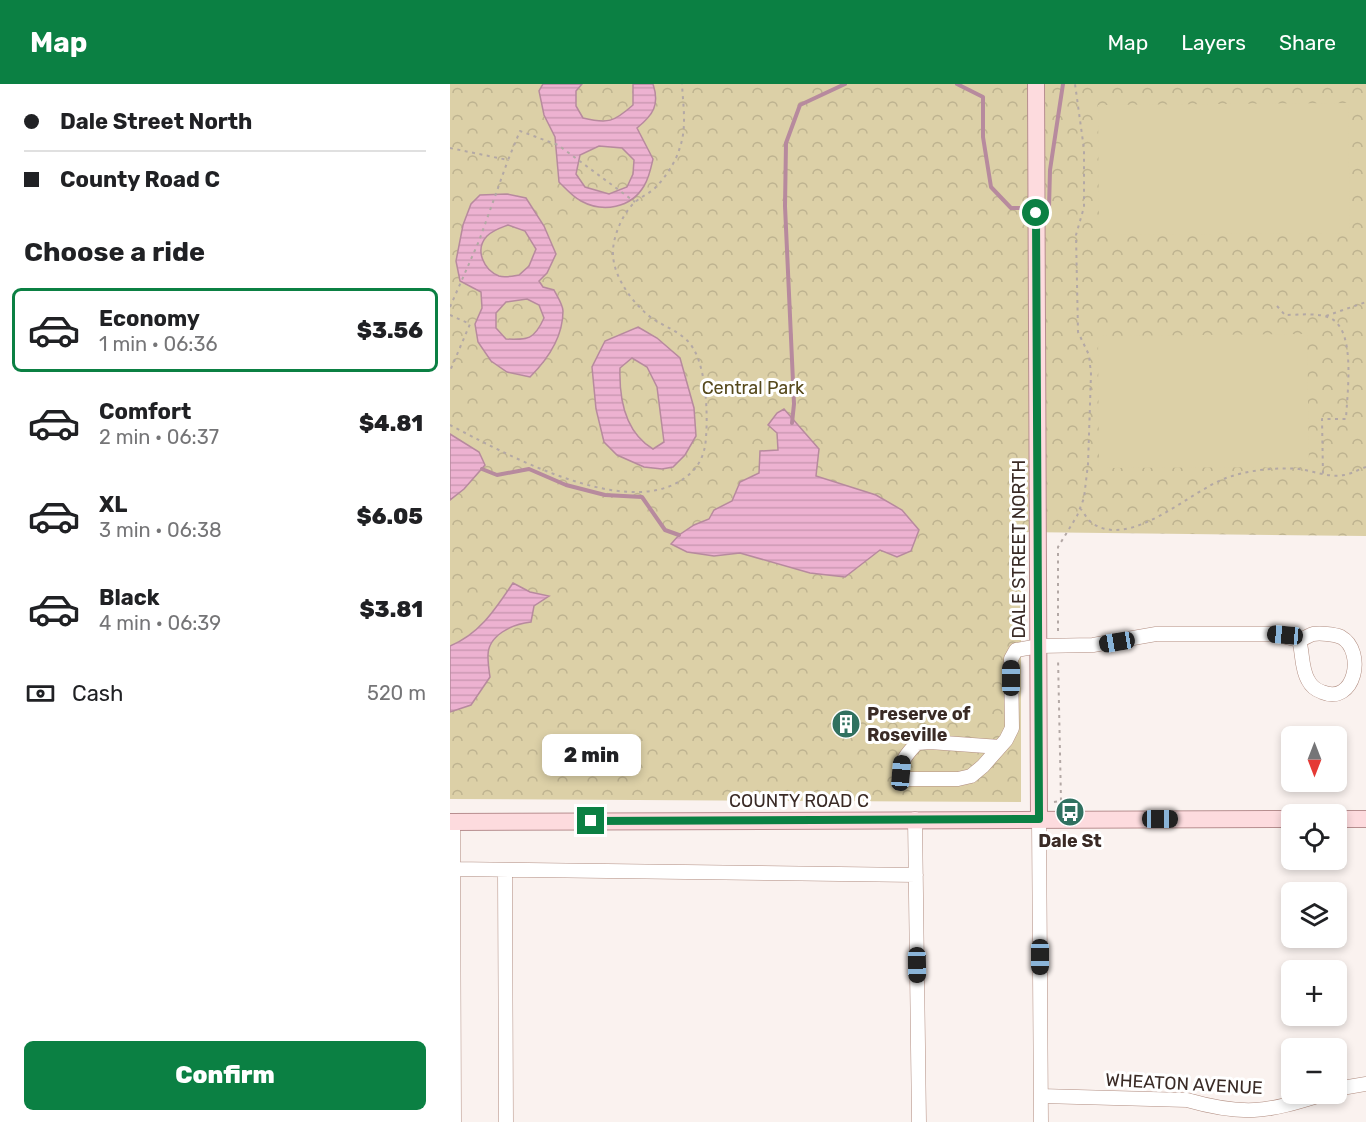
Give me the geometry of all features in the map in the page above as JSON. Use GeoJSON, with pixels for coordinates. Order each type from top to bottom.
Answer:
{"type":"FeatureCollection","features":[{"type":"Feature","properties":{"kind":"main road","name":"DALE STREET NORTH"},"geometry":{"type":"LineString","coordinates":[[1036,84],[1039,819]]}},
{"type":"Feature","properties":{"kind":"main road","name":"COUNTY ROAD C"},"geometry":{"type":"LineString","coordinates":[[451,822],[1281,819]]}},
{"type":"Feature","properties":{"kind":"main road"},"geometry":{"type":"LineString","coordinates":[[1347,819],[1366,819]]}},
{"type":"Feature","properties":{"kind":"street"},"geometry":{"type":"LineString","coordinates":[[1000,747],[917,743],[903,759],[901,773],[905,779],[958,779],[971,776],[983,766],[1000,747],[1011,728],[1011,659],[1016,650],[1039,646],[1093,645],[1170,633],[1273,634],[1299,640],[1314,634],[1338,636],[1348,641],[1355,650],[1356,677],[1350,686],[1340,693],[1328,695],[1309,683],[1304,671],[1303,653],[1299,640]]}},
{"type":"Feature","properties":{"kind":"street"},"geometry":{"type":"LineString","coordinates":[[915,819],[919,1122]]}},
{"type":"Feature","properties":{"kind":"street","name":"DALE STREET NORTH"},"geometry":{"type":"LineString","coordinates":[[1039,819],[1041,1122]]}},
{"type":"Feature","properties":{"kind":"street"},"geometry":{"type":"LineString","coordinates":[[451,822],[454,1122]]}},
{"type":"Feature","properties":{"kind":"street"},"geometry":{"type":"LineString","coordinates":[[453,869],[916,875]]}},
{"type":"Feature","properties":{"kind":"street"},"geometry":{"type":"LineString","coordinates":[[505,870],[506,1122]]}},
{"type":"Feature","properties":{"kind":"street"},"geometry":{"type":"LineString","coordinates":[[1347,1087],[1366,1084]]}},
{"type":"Feature","properties":{"kind":"street","name":"WHEATON AVENUE"},"geometry":{"type":"LineString","coordinates":[[1041,1096],[1187,1100],[1211,1106],[1254,1110],[1285,1104]]}},
{"type":"Feature","properties":{"kind":"path"},"geometry":{"type":"LineString","coordinates":[[450,425],[510,456],[561,476],[621,492],[660,490],[688,476],[698,465],[705,448],[706,414],[699,363],[694,350],[687,339],[652,318],[639,305],[628,292],[616,269],[613,256],[614,243],[623,220],[635,202],[652,190],[662,178],[680,149],[684,134],[682,84]]}},
{"type":"Feature","properties":{"kind":"path"},"geometry":{"type":"LineString","coordinates":[[1058,631],[1058,547],[1068,533],[1084,498],[1088,464],[1091,374],[1089,355],[1078,332],[1076,235],[1084,207],[1084,149],[1075,84]]}},
{"type":"Feature","properties":{"kind":"path"},"geometry":{"type":"LineString","coordinates":[[450,307],[479,241],[520,130],[558,145],[635,202]]}},
{"type":"Feature","properties":{"kind":"path"},"geometry":{"type":"LineString","coordinates":[[450,148],[508,160]]}},
{"type":"Feature","properties":{"kind":"path"},"geometry":{"type":"LineString","coordinates":[[1324,317],[1366,302]]}},
{"type":"Feature","properties":{"kind":"path"},"geometry":{"type":"LineString","coordinates":[[1277,306],[1285,315],[1332,319],[1342,328],[1347,345],[1346,419],[1322,419],[1323,474]]}},
{"type":"Feature","properties":{"kind":"path"},"geometry":{"type":"LineString","coordinates":[[450,315],[470,324],[450,371]]}},
{"type":"Feature","properties":{"kind":"path"},"geometry":{"type":"LineString","coordinates":[[1080,508],[1090,522],[1107,530],[1132,527],[1160,516],[1225,478],[1263,469],[1299,469],[1344,475],[1366,467]]}},
{"type":"Feature","properties":{"kind":"green space","name":"Central Park"},"geometry":{"type":"Polygon","coordinates":[[[450,84],[1366,84],[1366,536],[1021,532],[1021,802],[450,799],[450,84]]]}},
{"type":"Feature","properties":{"kind":"green space"},"geometry":{"type":"Polygon","coordinates":[[[1348,103],[1350,233],[1099,235],[1098,105],[1348,103]]]}},
{"type":"Feature","properties":{"kind":"green space"},"geometry":{"type":"Polygon","coordinates":[[[1307,334],[1309,467],[1099,468],[1098,336],[1307,334]]]}},
{"type":"Feature","properties":{"kind":"shaded area"},"geometry":{"type":"Polygon","coordinates":[[[543,84],[582,84],[576,91],[576,106],[583,118],[605,121],[621,115],[633,105],[633,84],[653,84],[656,98],[654,109],[637,128],[653,159],[644,186],[632,199],[616,206],[589,205],[570,193],[559,182],[555,137],[544,115],[539,91],[543,84]],[[599,146],[580,155],[576,174],[585,187],[609,194],[627,187],[633,174],[634,160],[622,148],[599,146]]]}},
{"type":"Feature","properties":{"kind":"shaded area"},"geometry":{"type":"Polygon","coordinates":[[[507,194],[526,198],[544,226],[556,254],[547,273],[539,281],[543,287],[554,290],[563,309],[562,321],[553,347],[530,377],[507,372],[491,361],[478,342],[475,324],[482,308],[481,292],[460,281],[456,261],[463,225],[471,204],[480,195],[507,194]],[[508,225],[489,234],[481,247],[485,264],[501,277],[519,275],[529,266],[536,249],[525,231],[508,225]],[[527,299],[506,302],[496,313],[496,328],[506,339],[525,339],[533,335],[544,318],[539,305],[527,299]]]}},
{"type":"Feature","properties":{"kind":"shaded area"},"geometry":{"type":"Polygon","coordinates":[[[638,327],[657,338],[680,358],[694,408],[696,436],[685,455],[673,467],[662,469],[644,467],[617,455],[604,442],[596,409],[592,367],[605,341],[638,327]],[[632,358],[620,368],[621,391],[630,424],[636,434],[653,449],[664,442],[657,387],[647,367],[632,358]]]}},
{"type":"Feature","properties":{"kind":"shaded area"},"geometry":{"type":"Polygon","coordinates":[[[784,409],[819,449],[816,476],[876,495],[902,510],[919,530],[911,551],[897,557],[880,550],[845,577],[810,573],[740,553],[714,556],[687,552],[671,544],[679,535],[694,525],[709,519],[714,510],[732,501],[740,482],[759,473],[760,451],[778,450],[777,433],[768,425],[777,413],[784,409]]]}},
{"type":"Feature","properties":{"kind":"shaded area"},"geometry":{"type":"Polygon","coordinates":[[[450,434],[479,452],[485,465],[464,489],[450,500],[450,434]]]}},
{"type":"Feature","properties":{"kind":"shaded area"},"geometry":{"type":"Polygon","coordinates":[[[513,583],[530,592],[549,596],[534,606],[531,622],[509,628],[496,637],[489,649],[490,677],[471,705],[450,712],[450,646],[461,641],[479,627],[494,611],[513,583]]]}},
{"type":"Feature","properties":{"kind":"waterway"},"geometry":{"type":"LineString","coordinates":[[792,423],[794,404],[785,206],[786,143],[800,105],[845,84]]}},
{"type":"Feature","properties":{"kind":"waterway"},"geometry":{"type":"LineString","coordinates":[[957,84],[983,97],[983,137],[991,187],[1011,208],[1024,208]]}},
{"type":"Feature","properties":{"kind":"waterway"},"geometry":{"type":"LineString","coordinates":[[1049,208],[1050,170],[1063,84]]}},
{"type":"Feature","properties":{"kind":"waterway"},"geometry":{"type":"LineString","coordinates":[[482,469],[497,475],[529,469],[566,485],[605,495],[642,497],[665,530],[679,535]]}},
{"type":"Feature","properties":{"kind":"place","name":"Preserve of Roseville"},"geometry":{"type":"Point","coordinates":[846,724]}},
{"type":"Feature","properties":{"kind":"place","name":"Dale St"},"geometry":{"type":"Point","coordinates":[1070,812]}},
{"type":"Feature","properties":{"kind":"route"},"geometry":{"type":"LineString","coordinates":[[591,821],[1039,819],[1036,213]]}}]}
